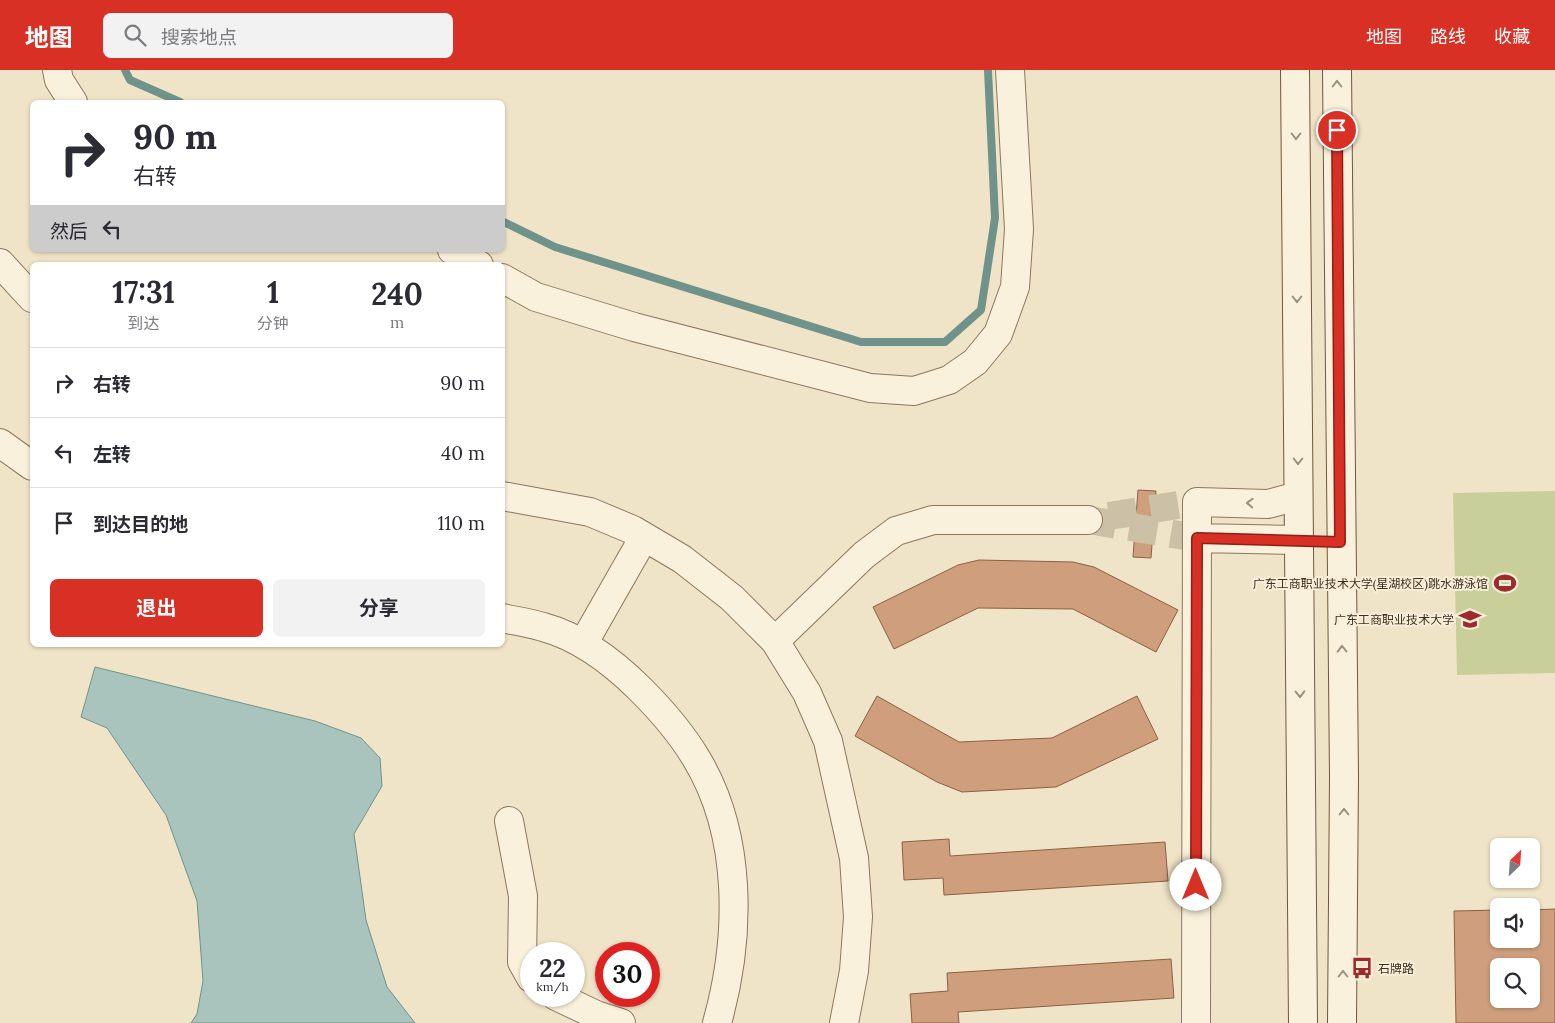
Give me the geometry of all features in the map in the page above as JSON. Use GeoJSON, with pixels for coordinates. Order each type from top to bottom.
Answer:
{"type":"FeatureCollection","features":[{"type":"Feature","properties":{"kind":"street"},"geometry":{"type":"LineString","coordinates":[[57,70],[59,80],[73,100]]}},
{"type":"Feature","properties":{"kind":"street"},"geometry":{"type":"LineString","coordinates":[[505,280],[536,297],[634,327],[870,388],[914,391],[949,380],[975,362],[998,334],[1015,287],[1019,230],[1010,70]]}},
{"type":"Feature","properties":{"kind":"street"},"geometry":{"type":"LineString","coordinates":[[1295,70],[1303,1023]]}},
{"type":"Feature","properties":{"kind":"street"},"geometry":{"type":"LineString","coordinates":[[1337,70],[1340,542],[1344,777],[1342,1023]]}},
{"type":"Feature","properties":{"kind":"street"},"geometry":{"type":"LineString","coordinates":[[456,252],[474,262]]}},
{"type":"Feature","properties":{"kind":"street"},"geometry":{"type":"LineString","coordinates":[[0,264],[30,296]]}},
{"type":"Feature","properties":{"kind":"street"},"geometry":{"type":"LineString","coordinates":[[0,443],[30,465]]}},
{"type":"Feature","properties":{"kind":"street"},"geometry":{"type":"LineString","coordinates":[[505,496],[545,502],[590,512],[644,537],[682,559],[732,598],[775,641],[807,693],[828,741],[854,858],[858,917],[854,971],[844,1023]]}},
{"type":"Feature","properties":{"kind":"street"},"geometry":{"type":"LineString","coordinates":[[1196,1023],[1197,502],[1268,504],[1298,496]]}},
{"type":"Feature","properties":{"kind":"street"},"geometry":{"type":"LineString","coordinates":[[775,641],[864,555],[896,531],[933,520],[1088,520]]}},
{"type":"Feature","properties":{"kind":"street"},"geometry":{"type":"LineString","coordinates":[[582,644],[644,537]]}},
{"type":"Feature","properties":{"kind":"street"},"geometry":{"type":"LineString","coordinates":[[1197,538],[1340,542]]}},
{"type":"Feature","properties":{"kind":"street"},"geometry":{"type":"LineString","coordinates":[[505,619],[544,627],[582,644],[623,672],[662,711],[696,758],[719,808],[733,874],[733,934],[724,1000],[717,1023]]}},
{"type":"Feature","properties":{"kind":"street"},"geometry":{"type":"LineString","coordinates":[[509,821],[523,896],[522,942]]}},
{"type":"Feature","properties":{"kind":"street"},"geometry":{"type":"LineString","coordinates":[[579,1007],[596,1015],[622,1023]]}},
{"type":"Feature","properties":{"kind":"green space","name":"广东工商职业技术大学(星湖校区)跳水游泳馆"},"geometry":{"type":"Polygon","coordinates":[[[1555,491],[1555,673],[1457,675],[1453,493],[1555,491]]]}},
{"type":"Feature","properties":{"kind":"water"},"geometry":{"type":"Polygon","coordinates":[[[95,667],[315,721],[361,738],[380,758],[382,786],[354,834],[366,920],[387,987],[415,1023],[191,1023],[197,1014],[203,981],[197,901],[166,815],[107,728],[81,717],[95,667]]]}},
{"type":"Feature","properties":{"kind":"building"},"geometry":{"type":"Polygon","coordinates":[[[1138,490],[1156,491],[1151,558],[1133,557],[1138,490]]]}},
{"type":"Feature","properties":{"kind":"building"},"geometry":{"type":"Polygon","coordinates":[[[979,560],[1073,562],[1094,567],[1178,610],[1156,652],[1073,609],[978,608],[894,649],[873,607],[958,565],[979,560]]]}},
{"type":"Feature","properties":{"kind":"building"},"geometry":{"type":"Polygon","coordinates":[[[877,696],[959,742],[1052,738],[1137,696],[1158,739],[1056,787],[962,792],[937,782],[855,736],[877,696]]]}},
{"type":"Feature","properties":{"kind":"building"},"geometry":{"type":"Polygon","coordinates":[[[949,839],[950,856],[1165,842],[1168,881],[944,895],[943,878],[904,880],[902,842],[949,839]]]}},
{"type":"Feature","properties":{"kind":"building"},"geometry":{"type":"Polygon","coordinates":[[[1555,909],[1555,1023],[1456,1023],[1454,911],[1490,910],[1490,948],[1540,948],[1540,910],[1555,909]]]}},
{"type":"Feature","properties":{"kind":"building"},"geometry":{"type":"Polygon","coordinates":[[[1171,959],[1174,998],[958,1012],[959,1023],[912,1023],[910,994],[948,991],[947,973],[1171,959]]]}},
{"type":"Feature","properties":{"kind":"waterway"},"geometry":{"type":"LineString","coordinates":[[125,70],[130,80],[175,100]]}},
{"type":"Feature","properties":{"kind":"waterway"},"geometry":{"type":"LineString","coordinates":[[505,222],[555,247],[861,342],[945,342],[981,310],[995,218],[988,70]]}},
{"type":"Feature","properties":{"kind":"tunnel"},"geometry":{"type":"LineString","coordinates":[[1109,516],[1197,502]]}},
{"type":"Feature","properties":{"kind":"tunnel"},"geometry":{"type":"LineString","coordinates":[[1088,520],[1197,538]]}},
{"type":"Feature","properties":{"kind":"place","name":"广东工商职业技术大学(星湖校区)跳水游泳馆"},"geometry":{"type":"Point","coordinates":[1505,583]}},
{"type":"Feature","properties":{"kind":"place","name":"广东工商职业技术大学"},"geometry":{"type":"Point","coordinates":[1470,619]}},
{"type":"Feature","properties":{"kind":"place","name":"石牌路"},"geometry":{"type":"Point","coordinates":[1362,968]}},
{"type":"Feature","properties":{"kind":"route"},"geometry":{"type":"LineString","coordinates":[[1196,885],[1197,538],[1340,542],[1337,130]]}}]}
